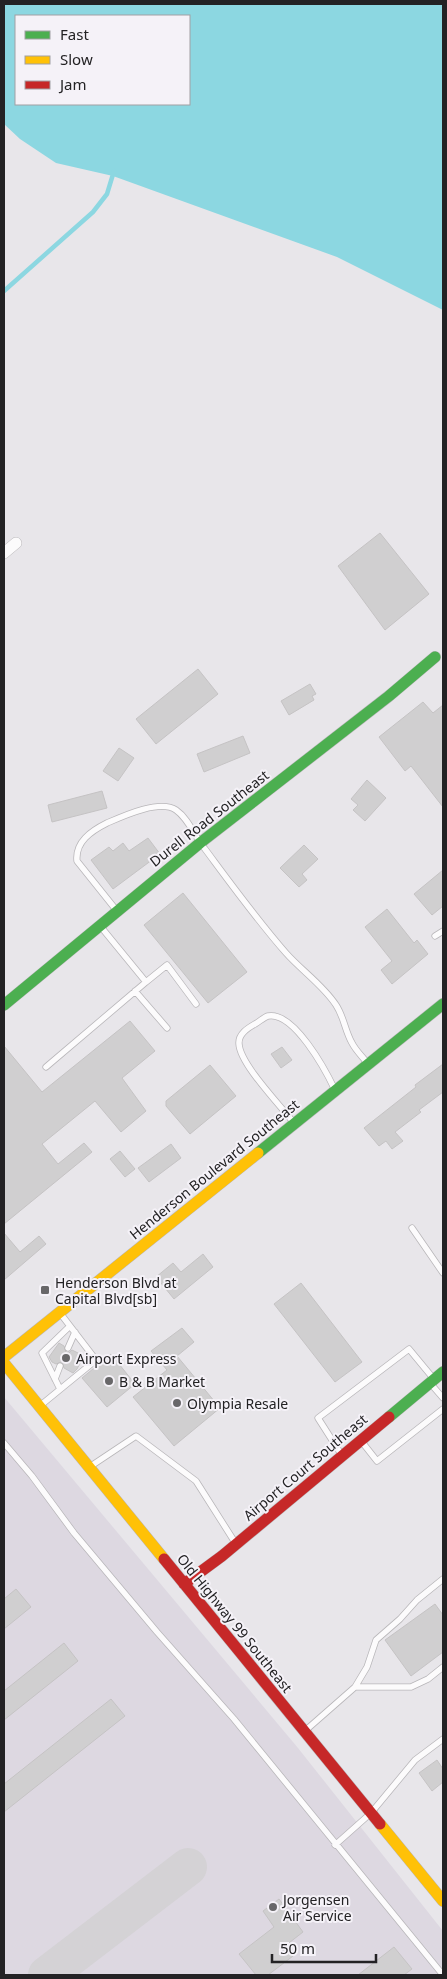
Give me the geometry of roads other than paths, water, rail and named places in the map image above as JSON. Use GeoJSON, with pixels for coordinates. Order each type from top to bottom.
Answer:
{"type":"FeatureCollection","features":[{"type":"Feature","properties":{"kind":"street"},"geometry":{"type":"LineString","coordinates":[[4,553],[16,543]]}},
{"type":"Feature","properties":{"kind":"street","name":"Durell Road Southeast"},"geometry":{"type":"LineString","coordinates":[[4,1005],[200,843],[389,696],[435,657]]}},
{"type":"Feature","properties":{"kind":"street","name":"Henderson Boulevard Southeast"},"geometry":{"type":"LineString","coordinates":[[4,1357],[443,1005]]}},
{"type":"Feature","properties":{"kind":"street","name":"Old Highway 99 Southeast"},"geometry":{"type":"LineString","coordinates":[[4,1363],[443,1901]]}},
{"type":"Feature","properties":{"kind":"street","name":"Airport Court Southeast"},"geometry":{"type":"LineString","coordinates":[[184,1584],[236,1544],[443,1372]]}},
{"type":"Feature","properties":{"kind":"lane"},"geometry":{"type":"LineString","coordinates":[[117,912],[77,861],[76,853],[80,842],[98,828],[119,818],[157,806],[175,809],[189,824],[200,843],[268,932],[296,964],[337,1005],[351,1042],[368,1064]]}},
{"type":"Feature","properties":{"kind":"lane"},"geometry":{"type":"LineString","coordinates":[[100,926],[146,982]]}},
{"type":"Feature","properties":{"kind":"lane"},"geometry":{"type":"LineString","coordinates":[[435,936],[443,931]]}},
{"type":"Feature","properties":{"kind":"lane"},"geometry":{"type":"LineString","coordinates":[[46,1068],[166,965],[196,1004]]}},
{"type":"Feature","properties":{"kind":"lane"},"geometry":{"type":"LineString","coordinates":[[135,991],[166,1028]]}},
{"type":"Feature","properties":{"kind":"lane"},"geometry":{"type":"LineString","coordinates":[[295,1123],[242,1058],[238,1043],[241,1035],[250,1027],[268,1016],[289,1022],[321,1060],[335,1090]]}},
{"type":"Feature","properties":{"kind":"lane"},"geometry":{"type":"LineString","coordinates":[[412,1228],[443,1272]]}},
{"type":"Feature","properties":{"kind":"lane"},"geometry":{"type":"LineString","coordinates":[[39,1406],[96,1360],[60,1312]]}},
{"type":"Feature","properties":{"kind":"lane"},"geometry":{"type":"LineString","coordinates":[[60,1389],[42,1353],[70,1326]]}},
{"type":"Feature","properties":{"kind":"lane"},"geometry":{"type":"LineString","coordinates":[[68,1348],[75,1332]]}},
{"type":"Feature","properties":{"kind":"lane"},"geometry":{"type":"LineString","coordinates":[[342,1456],[318,1418],[409,1348],[443,1398]]}},
{"type":"Feature","properties":{"kind":"lane"},"geometry":{"type":"LineString","coordinates":[[55,1379],[60,1366]]}},
{"type":"Feature","properties":{"kind":"lane"},"geometry":{"type":"LineString","coordinates":[[361,1440],[377,1461],[443,1409]]}},
{"type":"Feature","properties":{"kind":"lane"},"geometry":{"type":"LineString","coordinates":[[89,1467],[136,1436],[196,1481],[236,1544]]}},
{"type":"Feature","properties":{"kind":"lane"},"geometry":{"type":"LineString","coordinates":[[4,1443],[32,1476],[74,1533],[157,1632],[234,1719],[443,1975]]}},
{"type":"Feature","properties":{"kind":"lane"},"geometry":{"type":"LineString","coordinates":[[304,1731],[355,1687],[367,1667],[376,1640],[400,1619],[417,1600],[443,1579]]}},
{"type":"Feature","properties":{"kind":"lane"},"geometry":{"type":"LineString","coordinates":[[355,1687],[412,1687],[428,1679],[443,1666]]}},
{"type":"Feature","properties":{"kind":"lane"},"geometry":{"type":"LineString","coordinates":[[335,1845],[372,1813],[415,1760],[443,1739]]}},
{"type":"Feature","properties":{"kind":"water"},"geometry":{"type":"Polygon","coordinates":[[[4,4],[443,4],[443,310],[337,257],[113,176],[56,163],[20,139],[4,124],[4,4]]]}},
{"type":"Feature","properties":{"kind":"waterway"},"geometry":{"type":"LineString","coordinates":[[4,291],[93,212],[107,194],[114,171]]}},
{"type":"Feature","properties":{"kind":"place","name":"Henderson Blvd at Capital Blvd[sb]"},"geometry":{"type":"Point","coordinates":[45,1290]}},
{"type":"Feature","properties":{"kind":"place","name":"Airport Express"},"geometry":{"type":"Point","coordinates":[66,1358]}},
{"type":"Feature","properties":{"kind":"place","name":"B & B Market"},"geometry":{"type":"Point","coordinates":[109,1381]}},
{"type":"Feature","properties":{"kind":"place","name":"Olympia Resale"},"geometry":{"type":"Point","coordinates":[177,1403]}},
{"type":"Feature","properties":{"kind":"place","name":"Jorgensen Air Service"},"geometry":{"type":"Point","coordinates":[273,1907]}}]}
